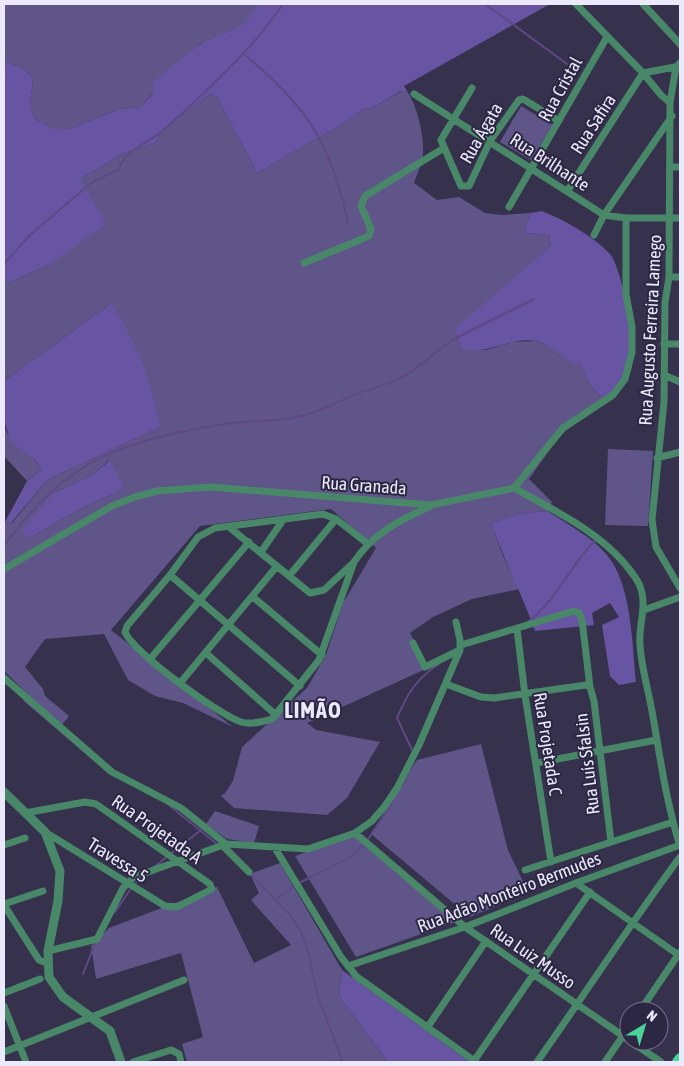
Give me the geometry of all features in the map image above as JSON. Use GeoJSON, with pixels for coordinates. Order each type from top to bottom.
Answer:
{"type":"FeatureCollection","features":[{"type":"Feature","properties":{"kind":"main road"},"geometry":{"type":"LineString","coordinates":[[677,1062],[680,1058]]}},
{"type":"Feature","properties":{"kind":"street"},"geometry":{"type":"LineString","coordinates":[[576,4],[643,73],[661,96],[674,100]]}},
{"type":"Feature","properties":{"kind":"street"},"geometry":{"type":"LineString","coordinates":[[643,4],[680,44]]}},
{"type":"Feature","properties":{"kind":"street","name":"Rua Cristal"},"geometry":{"type":"LineString","coordinates":[[509,207],[607,37]]}},
{"type":"Feature","properties":{"kind":"street"},"geometry":{"type":"LineString","coordinates":[[643,73],[679,66]]}},
{"type":"Feature","properties":{"kind":"street","name":"Rua Augusto Ferreira Lamego"},"geometry":{"type":"LineString","coordinates":[[679,66],[672,116],[669,277],[665,302],[664,402],[652,520],[654,538],[662,558],[680,588]]}},
{"type":"Feature","properties":{"kind":"street","name":"Rua Safira"},"geometry":{"type":"LineString","coordinates":[[568,190],[643,73]]}},
{"type":"Feature","properties":{"kind":"street"},"geometry":{"type":"LineString","coordinates":[[304,263],[369,236],[371,229],[361,206],[365,196],[444,148],[441,136],[472,88]]}},
{"type":"Feature","properties":{"kind":"street","name":"Rua Brilhante"},"geometry":{"type":"LineString","coordinates":[[414,94],[490,141],[532,170],[568,190],[604,215],[626,218],[680,218]]}},
{"type":"Feature","properties":{"kind":"street","name":"Rua Ágata"},"geometry":{"type":"LineString","coordinates":[[444,148],[460,186],[469,186],[490,141],[517,102],[524,99],[559,121]]}},
{"type":"Feature","properties":{"kind":"street"},"geometry":{"type":"LineString","coordinates":[[594,235],[604,215],[672,116]]}},
{"type":"Feature","properties":{"kind":"street"},"geometry":{"type":"LineString","coordinates":[[671,167],[680,167]]}},
{"type":"Feature","properties":{"kind":"street"},"geometry":{"type":"LineString","coordinates":[[626,218],[626,294],[632,352],[625,379],[613,395],[563,428],[514,488],[567,518],[614,552],[636,579],[644,610],[640,643],[656,740],[673,822],[680,846]]}},
{"type":"Feature","properties":{"kind":"street"},"geometry":{"type":"LineString","coordinates":[[669,277],[680,277]]}},
{"type":"Feature","properties":{"kind":"street"},"geometry":{"type":"LineString","coordinates":[[664,344],[680,344]]}},
{"type":"Feature","properties":{"kind":"street"},"geometry":{"type":"LineString","coordinates":[[664,375],[680,382]]}},
{"type":"Feature","properties":{"kind":"street"},"geometry":{"type":"LineString","coordinates":[[657,458],[680,452]]}},
{"type":"Feature","properties":{"kind":"street","name":"Rua Granada"},"geometry":{"type":"LineString","coordinates":[[4,569],[112,506],[135,497],[183,487],[211,486],[290,495],[366,498],[431,505],[514,488]]}},
{"type":"Feature","properties":{"kind":"street"},"geometry":{"type":"LineString","coordinates":[[229,527],[306,590],[314,593],[324,590],[354,562],[368,544],[399,520],[431,505]]}},
{"type":"Feature","properties":{"kind":"street"},"geometry":{"type":"LineString","coordinates":[[354,562],[322,655],[276,715],[261,722],[242,722],[211,707],[127,636],[126,628],[170,575],[198,536],[216,528],[327,514],[368,544]]}},
{"type":"Feature","properties":{"kind":"street"},"geometry":{"type":"LineString","coordinates":[[289,576],[336,519]]}},
{"type":"Feature","properties":{"kind":"street"},"geometry":{"type":"LineString","coordinates":[[261,552],[283,520]]}},
{"type":"Feature","properties":{"kind":"street"},"geometry":{"type":"LineString","coordinates":[[151,658],[249,542]]}},
{"type":"Feature","properties":{"kind":"street"},"geometry":{"type":"LineString","coordinates":[[181,682],[277,566]]}},
{"type":"Feature","properties":{"kind":"street"},"geometry":{"type":"LineString","coordinates":[[170,575],[300,686]]}},
{"type":"Feature","properties":{"kind":"street"},"geometry":{"type":"LineString","coordinates":[[253,597],[322,655]]}},
{"type":"Feature","properties":{"kind":"street"},"geometry":{"type":"LineString","coordinates":[[644,610],[680,597]]}},
{"type":"Feature","properties":{"kind":"street","name":"Rua Luís Sfalsin"},"geometry":{"type":"LineString","coordinates":[[521,628],[574,610],[579,613],[588,686],[594,701],[612,842]]}},
{"type":"Feature","properties":{"kind":"street"},"geometry":{"type":"LineString","coordinates":[[48,951],[96,940],[101,935],[128,883],[145,872],[224,845],[308,850],[355,833],[372,821],[397,788],[446,684],[460,647],[456,622]]}},
{"type":"Feature","properties":{"kind":"street"},"geometry":{"type":"LineString","coordinates":[[413,643],[423,665],[427,667],[460,647],[521,628]]}},
{"type":"Feature","properties":{"kind":"street","name":"Rua Projetada C"},"geometry":{"type":"LineString","coordinates":[[521,628],[525,695],[551,862]]}},
{"type":"Feature","properties":{"kind":"street"},"geometry":{"type":"LineString","coordinates":[[206,653],[276,715]]}},
{"type":"Feature","properties":{"kind":"street"},"geometry":{"type":"LineString","coordinates":[[4,678],[112,772],[177,805],[224,845],[249,872]]}},
{"type":"Feature","properties":{"kind":"street"},"geometry":{"type":"LineString","coordinates":[[446,684],[488,698],[588,686]]}},
{"type":"Feature","properties":{"kind":"street"},"geometry":{"type":"LineString","coordinates":[[537,763],[656,740]]}},
{"type":"Feature","properties":{"kind":"street"},"geometry":{"type":"LineString","coordinates":[[4,792],[45,832],[57,858],[61,879],[48,951],[49,977],[59,993],[70,1003],[93,1017],[110,1031],[122,1062]]}},
{"type":"Feature","properties":{"kind":"street","name":"Rua Projetada A"},"geometry":{"type":"LineString","coordinates":[[25,813],[91,802],[210,884],[212,889],[208,893],[177,907]]}},
{"type":"Feature","properties":{"kind":"street","name":"Rua Adão Monteiro Bermudes"},"geometry":{"type":"LineString","coordinates":[[525,870],[673,822]]}},
{"type":"Feature","properties":{"kind":"street","name":"Travessa 5"},"geometry":{"type":"LineString","coordinates":[[45,832],[160,904],[177,907]]}},
{"type":"Feature","properties":{"kind":"street","name":"Rua Luiz Musso"},"geometry":{"type":"LineString","coordinates":[[355,833],[465,927],[619,1034]]}},
{"type":"Feature","properties":{"kind":"street"},"geometry":{"type":"LineString","coordinates":[[4,845],[25,838]]}},
{"type":"Feature","properties":{"kind":"street","name":"Rua Adão Monteiro Bermudes"},"geometry":{"type":"LineString","coordinates":[[348,966],[465,927],[576,883],[680,846]]}},
{"type":"Feature","properties":{"kind":"street"},"geometry":{"type":"LineString","coordinates":[[274,848],[356,976],[475,1062],[590,892]]}},
{"type":"Feature","properties":{"kind":"street"},"geometry":{"type":"LineString","coordinates":[[537,1062],[631,922],[680,857]]}},
{"type":"Feature","properties":{"kind":"street"},"geometry":{"type":"LineString","coordinates":[[576,883],[679,954],[647,1001]]}},
{"type":"Feature","properties":{"kind":"street"},"geometry":{"type":"LineString","coordinates":[[43,891],[4,905],[39,960],[47,963]]}},
{"type":"Feature","properties":{"kind":"street"},"geometry":{"type":"LineString","coordinates":[[427,1028],[486,941]]}},
{"type":"Feature","properties":{"kind":"street"},"geometry":{"type":"LineString","coordinates":[[4,993],[40,979]]}},
{"type":"Feature","properties":{"kind":"street"},"geometry":{"type":"LineString","coordinates":[[4,1052],[184,980]]}},
{"type":"Feature","properties":{"kind":"street"},"geometry":{"type":"LineString","coordinates":[[4,1006],[26,1062]]}},
{"type":"Feature","properties":{"kind":"street"},"geometry":{"type":"LineString","coordinates":[[605,1062],[619,1047]]}},
{"type":"Feature","properties":{"kind":"street"},"geometry":{"type":"LineString","coordinates":[[133,1062],[171,1050],[179,1054],[181,1062]]}},
{"type":"Feature","properties":{"kind":"street","name":"Rua Luiz Musso"},"geometry":{"type":"LineString","coordinates":[[645,1051],[661,1062]]}},
{"type":"Feature","properties":{"kind":"shaded area"},"geometry":{"type":"Polygon","coordinates":[[[4,4],[257,4],[252,16],[235,31],[200,44],[140,107],[119,109],[70,129],[54,129],[35,119],[30,106],[33,80],[26,70],[4,61],[4,4]]]}},
{"type":"Feature","properties":{"kind":"shaded area"},"geometry":{"type":"Polygon","coordinates":[[[257,4],[550,4],[404,86],[407,91],[401,91],[372,108],[363,109],[346,122],[257,173],[217,97],[210,94],[163,129],[155,143],[124,153],[80,179],[106,224],[50,264],[4,285],[4,61],[26,70],[33,80],[30,106],[35,119],[54,129],[70,129],[119,109],[140,107],[152,95],[155,80],[198,46],[239,27],[252,14],[257,4]]]}},
{"type":"Feature","properties":{"kind":"shaded area"},"geometry":{"type":"Polygon","coordinates":[[[402,91],[407,91],[417,112],[423,145],[422,160],[414,183],[437,200],[459,197],[485,213],[502,215],[530,213],[524,233],[549,235],[551,246],[455,331],[461,348],[486,350],[513,342],[535,341],[547,345],[580,365],[589,383],[604,401],[567,425],[529,479],[552,502],[548,511],[517,514],[491,523],[503,556],[520,589],[472,599],[433,617],[410,633],[428,668],[307,723],[316,730],[380,742],[347,798],[327,815],[234,808],[221,796],[233,781],[242,747],[307,688],[326,655],[343,603],[376,548],[331,509],[200,526],[111,630],[233,727],[183,703],[155,696],[128,680],[104,634],[45,639],[25,667],[43,689],[45,696],[69,716],[61,726],[4,671],[4,522],[12,523],[47,480],[160,427],[112,303],[4,381],[4,285],[50,264],[80,179],[124,153],[155,143],[163,129],[210,94],[217,97],[257,173],[346,122],[363,109],[372,108],[402,91]],[[109,460],[92,475],[54,493],[28,539],[82,508],[124,489],[109,460]]]}},
{"type":"Feature","properties":{"kind":"shaded area"},"geometry":{"type":"Polygon","coordinates":[[[521,106],[553,125],[531,160],[500,142],[521,106]]]}},
{"type":"Feature","properties":{"kind":"shaded area"},"geometry":{"type":"Polygon","coordinates":[[[542,211],[578,229],[603,247],[610,254],[620,277],[631,332],[632,364],[630,374],[625,381],[615,393],[604,401],[589,383],[580,365],[542,343],[526,340],[480,350],[471,350],[461,348],[455,331],[457,327],[551,246],[549,235],[524,233],[530,213],[542,211]]]}},
{"type":"Feature","properties":{"kind":"shaded area"},"geometry":{"type":"Polygon","coordinates":[[[112,303],[142,363],[152,393],[160,427],[47,480],[11,523],[5,522],[27,481],[41,470],[35,459],[20,449],[9,435],[4,418],[4,381],[112,303]]]}},
{"type":"Feature","properties":{"kind":"shaded area"},"geometry":{"type":"Polygon","coordinates":[[[4,428],[34,458],[41,470],[27,481],[4,456],[4,428]]]}},
{"type":"Feature","properties":{"kind":"shaded area"},"geometry":{"type":"Polygon","coordinates":[[[608,449],[653,451],[648,526],[605,525],[608,449]]]}},
{"type":"Feature","properties":{"kind":"shaded area"},"geometry":{"type":"Polygon","coordinates":[[[110,460],[124,489],[82,508],[28,539],[22,530],[54,493],[92,475],[110,460]]]}},
{"type":"Feature","properties":{"kind":"shaded area"},"geometry":{"type":"Polygon","coordinates":[[[548,511],[594,542],[607,555],[615,568],[622,582],[626,598],[632,633],[636,682],[619,685],[610,676],[602,625],[619,617],[610,603],[592,613],[594,625],[535,631],[491,523],[517,514],[548,511]]]}},
{"type":"Feature","properties":{"kind":"shaded area"},"geometry":{"type":"Polygon","coordinates":[[[481,744],[508,850],[528,892],[470,917],[371,834],[417,760],[481,744]]]}},
{"type":"Feature","properties":{"kind":"shaded area"},"geometry":{"type":"Polygon","coordinates":[[[215,811],[259,826],[254,843],[227,839],[206,824],[215,811]]]}},
{"type":"Feature","properties":{"kind":"shaded area"},"geometry":{"type":"Polygon","coordinates":[[[356,835],[458,921],[356,957],[295,856],[356,835]]]}},
{"type":"Feature","properties":{"kind":"shaded area"},"geometry":{"type":"Polygon","coordinates":[[[280,863],[342,970],[339,996],[388,1062],[187,1062],[182,1044],[203,1037],[181,953],[96,979],[91,946],[109,928],[217,887],[254,963],[291,945],[251,900],[259,893],[250,874],[280,863]]]}},
{"type":"Feature","properties":{"kind":"shaded area"},"geometry":{"type":"Polygon","coordinates":[[[342,970],[470,1062],[388,1062],[339,996],[342,970]]]}},
{"type":"Feature","properties":{"kind":"waterway"},"geometry":{"type":"LineString","coordinates":[[4,264],[30,235],[91,183],[119,169],[122,162],[131,152],[161,132],[187,109],[250,46],[283,4]]}},
{"type":"Feature","properties":{"kind":"waterway"},"geometry":{"type":"LineString","coordinates":[[485,4],[567,64]]}},
{"type":"Feature","properties":{"kind":"waterway"},"geometry":{"type":"LineString","coordinates":[[244,54],[266,73],[300,109],[313,128],[324,147],[333,169],[348,222]]}},
{"type":"Feature","properties":{"kind":"waterway"},"geometry":{"type":"LineString","coordinates":[[4,546],[28,516],[52,491],[76,472],[102,457],[130,446],[193,429],[231,423],[287,419],[313,413],[359,393],[399,379],[450,342],[534,299]]}},
{"type":"Feature","properties":{"kind":"waterway"},"geometry":{"type":"LineString","coordinates":[[528,622],[547,604],[595,541]]}},
{"type":"Feature","properties":{"kind":"waterway"},"geometry":{"type":"LineString","coordinates":[[413,752],[397,718],[414,687],[431,669],[439,664]]}},
{"type":"Feature","properties":{"kind":"waterway"},"geometry":{"type":"LineString","coordinates":[[24,700],[109,773]]}},
{"type":"Feature","properties":{"kind":"waterway"},"geometry":{"type":"LineString","coordinates":[[402,786],[414,761]]}},
{"type":"Feature","properties":{"kind":"waterway"},"geometry":{"type":"LineString","coordinates":[[367,841],[393,801]]}},
{"type":"Feature","properties":{"kind":"waterway"},"geometry":{"type":"LineString","coordinates":[[170,806],[217,844]]}},
{"type":"Feature","properties":{"kind":"waterway"},"geometry":{"type":"LineString","coordinates":[[154,867],[201,830]]}},
{"type":"Feature","properties":{"kind":"waterway"},"geometry":{"type":"LineString","coordinates":[[275,900],[301,882],[352,856],[364,844]]}},
{"type":"Feature","properties":{"kind":"waterway"},"geometry":{"type":"LineString","coordinates":[[250,874],[290,915],[300,930],[309,955],[317,994],[343,1062]]}},
{"type":"Feature","properties":{"kind":"waterway"},"geometry":{"type":"LineString","coordinates":[[135,884],[143,877]]}},
{"type":"Feature","properties":{"kind":"waterway"},"geometry":{"type":"LineString","coordinates":[[115,912],[132,887]]}},
{"type":"Feature","properties":{"kind":"waterway"},"geometry":{"type":"LineString","coordinates":[[83,974],[96,941]]}},
{"type":"Feature","properties":{"kind":"waterway"},"geometry":{"type":"LineString","coordinates":[[333,1062],[342,1060]]}},
{"type":"Feature","properties":{"kind":"district","name":"LIMÃO"},"geometry":{"type":"Point","coordinates":[313,710]}}]}
